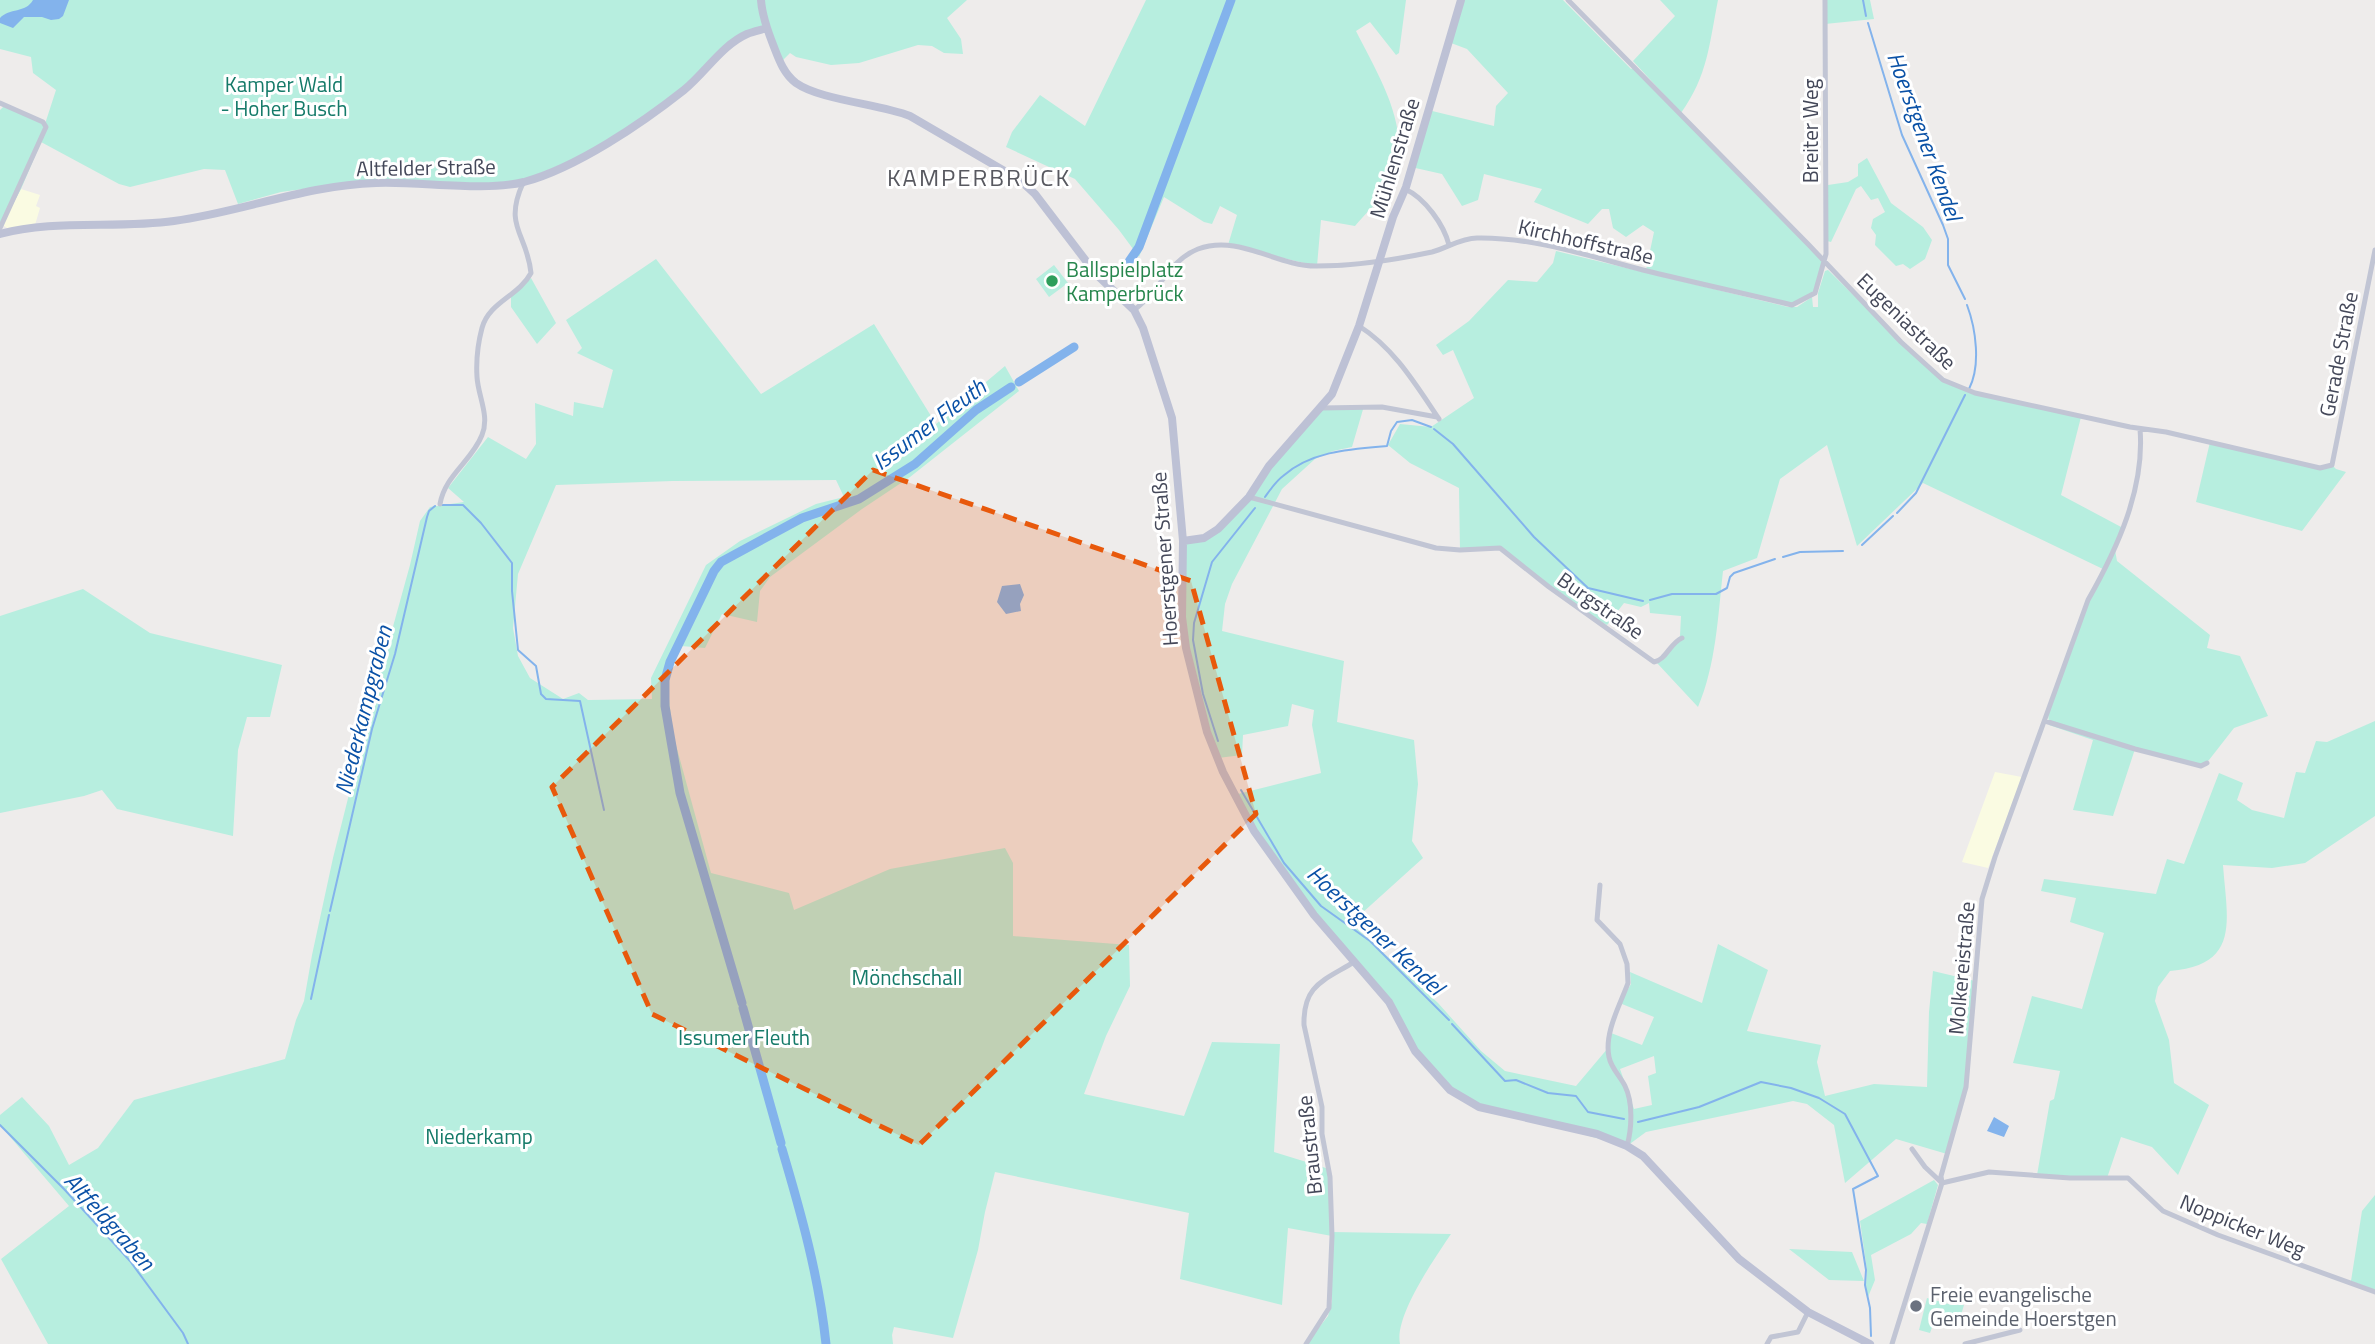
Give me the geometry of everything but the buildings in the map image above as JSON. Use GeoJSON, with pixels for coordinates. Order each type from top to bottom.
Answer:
{"type":"FeatureCollection","features":[{"type":"Feature","properties":{"kind":"main road","name":"Hoerstgener Straße"},"geometry":{"type":"LineString","coordinates":[[761,0],[767,28],[779,61],[797,83],[817,92],[910,116],[1020,180],[1096,274],[1134,310],[1143,328],[1172,418],[1183,541],[1181,610],[1186,648],[1199,704],[1223,772],[1272,859],[1314,915],[1389,1002],[1419,1056],[1435,1076],[1459,1097],[1490,1110],[1597,1134],[1627,1146],[1656,1167],[1728,1249],[1808,1312],[1870,1344]]}},
{"type":"Feature","properties":{"kind":"main road","name":"Mühlenstraße"},"geometry":{"type":"LineString","coordinates":[[1183,541],[1204,538],[1218,529],[1249,497],[1269,466],[1332,394],[1359,326],[1393,217],[1405,189],[1461,0]]}},
{"type":"Feature","properties":{"kind":"main road","name":"Altfelder Straße"},"geometry":{"type":"LineString","coordinates":[[0,234],[29,228],[173,222],[289,194],[352,185],[494,185],[523,182],[561,168],[624,132],[686,88],[734,42],[767,28]]}},
{"type":"Feature","properties":{"kind":"street","name":"Eugeniastraße"},"geometry":{"type":"LineString","coordinates":[[1568,0],[1901,342],[1934,374],[1953,386],[2320,468],[2332,465]]}},
{"type":"Feature","properties":{"kind":"street","name":"Breiter Weg"},"geometry":{"type":"LineString","coordinates":[[1825,0],[1825,262]]}},
{"type":"Feature","properties":{"kind":"street"},"geometry":{"type":"LineString","coordinates":[[0,228],[45,124],[2,106]]}},
{"type":"Feature","properties":{"kind":"street"},"geometry":{"type":"LineString","coordinates":[[440,503],[442,491],[477,446],[485,427],[477,377],[477,355],[484,323],[492,310],[520,289],[531,273],[513,211],[523,182]]}},
{"type":"Feature","properties":{"kind":"street"},"geometry":{"type":"LineString","coordinates":[[1405,189],[1428,209],[1444,230],[1450,245]]}},
{"type":"Feature","properties":{"kind":"street","name":"Kirchhoffstraße"},"geometry":{"type":"LineString","coordinates":[[1134,310],[1146,301],[1179,262],[1197,250],[1210,246],[1235,245],[1301,265],[1317,266],[1380,262],[1436,251],[1469,238],[1490,238],[1557,247],[1792,305],[1815,293],[1825,262]]}},
{"type":"Feature","properties":{"kind":"street","name":"Gerade Straße"},"geometry":{"type":"LineString","coordinates":[[2332,465],[2375,250]]}},
{"type":"Feature","properties":{"kind":"street"},"geometry":{"type":"LineString","coordinates":[[1321,408],[1382,407],[1438,418],[1412,379],[1375,338],[1359,326]]}},
{"type":"Feature","properties":{"kind":"street","name":"Molkereistraße"},"geometry":{"type":"LineString","coordinates":[[1892,1344],[1942,1183],[1941,1176],[1966,1087],[1982,899],[2088,600],[2110,561],[2123,528],[2141,451],[2140,429]]}},
{"type":"Feature","properties":{"kind":"street","name":"Burgstraße"},"geometry":{"type":"LineString","coordinates":[[1249,497],[1436,548],[1500,548],[1549,587],[1654,662],[1660,660],[1675,642],[1682,638]]}},
{"type":"Feature","properties":{"kind":"street"},"geometry":{"type":"LineString","coordinates":[[2045,721],[2135,749],[2201,766],[2207,763]]}},
{"type":"Feature","properties":{"kind":"street"},"geometry":{"type":"LineString","coordinates":[[1600,885],[1597,920],[1620,944],[1628,974],[1628,983],[1609,1035],[1608,1048],[1609,1059],[1627,1090],[1630,1102],[1627,1146]]}},
{"type":"Feature","properties":{"kind":"street","name":"Braustraße"},"geometry":{"type":"LineString","coordinates":[[1306,1344],[1329,1308],[1332,1236],[1330,1177],[1322,1134],[1322,1107],[1304,1015],[1306,999],[1314,987],[1354,962]]}},
{"type":"Feature","properties":{"kind":"street"},"geometry":{"type":"LineString","coordinates":[[1912,1149],[1925,1167],[1942,1183]]}},
{"type":"Feature","properties":{"kind":"street","name":"Noppicker Weg"},"geometry":{"type":"LineString","coordinates":[[1942,1183],[1989,1172],[2070,1178],[2128,1178],[2163,1211],[2218,1235],[2375,1292]]}},
{"type":"Feature","properties":{"kind":"street"},"geometry":{"type":"LineString","coordinates":[[1767,1344],[1771,1337],[1798,1332],[1808,1312]]}},
{"type":"Feature","properties":{"kind":"street"},"geometry":{"type":"LineString","coordinates":[[1965,1344],[2020,1330]]}},
{"type":"Feature","properties":{"kind":"highlighted area"},"geometry":{"type":"Polygon","coordinates":[[[873,470],[1191,581],[1256,814],[919,1145],[652,1014],[552,787],[873,470]]]}},
{"type":"Feature","properties":{"kind":"shaded area"},"geometry":{"type":"Polygon","coordinates":[[[21,189],[40,195],[36,206],[40,208],[35,225],[7,228],[4,222],[21,189]]]}},
{"type":"Feature","properties":{"kind":"shaded area"},"geometry":{"type":"Polygon","coordinates":[[[1995,772],[2022,777],[1988,868],[1962,862],[1995,772]]]}},
{"type":"Feature","properties":{"kind":"green space","name":"Kamper Wald - Hoher Busch"},"geometry":{"type":"Polygon","coordinates":[[[0,0],[967,0],[947,18],[961,39],[963,54],[944,53],[932,46],[918,45],[859,63],[831,65],[796,57],[790,53],[781,62],[767,27],[746,35],[686,88],[585,155],[523,180],[318,187],[281,192],[238,204],[225,170],[204,169],[130,187],[119,184],[41,142],[21,189],[0,228],[0,110],[5,105],[45,124],[56,90],[33,73],[31,57],[0,49],[0,0]]]}},
{"type":"Feature","properties":{"kind":"green space"},"geometry":{"type":"Polygon","coordinates":[[[1146,0],[1406,0],[1399,53],[1396,55],[1370,22],[1356,31],[1392,108],[1399,149],[1396,169],[1380,199],[1355,226],[1321,220],[1317,266],[1228,245],[1237,215],[1220,206],[1212,224],[1204,222],[1164,197],[1139,257],[1075,179],[1006,147],[1012,132],[1040,95],[1085,126],[1146,0]]]}},
{"type":"Feature","properties":{"kind":"green space"},"geometry":{"type":"Polygon","coordinates":[[[1463,0],[1563,0],[1631,69],[1635,67],[1825,262],[1815,293],[1792,305],[1646,270],[1654,232],[1643,225],[1626,237],[1613,228],[1609,209],[1602,209],[1588,224],[1534,202],[1542,189],[1484,174],[1478,200],[1462,206],[1442,174],[1411,167],[1428,110],[1494,126],[1496,106],[1508,93],[1467,49],[1451,43],[1463,0]]]}},
{"type":"Feature","properties":{"kind":"green space"},"geometry":{"type":"Polygon","coordinates":[[[1660,0],[1718,0],[1702,72],[1681,113],[1633,61],[1675,16],[1660,0]]]}},
{"type":"Feature","properties":{"kind":"green space"},"geometry":{"type":"Polygon","coordinates":[[[1825,0],[1870,0],[1874,19],[1825,24],[1825,0]]]}},
{"type":"Feature","properties":{"kind":"green space"},"geometry":{"type":"Polygon","coordinates":[[[1867,158],[1891,203],[1923,227],[1932,240],[1925,259],[1910,269],[1903,264],[1896,266],[1875,245],[1876,235],[1871,228],[1873,219],[1885,212],[1878,198],[1871,200],[1861,186],[1856,189],[1831,242],[1827,241],[1828,185],[1848,182],[1858,176],[1858,164],[1867,158]]]}},
{"type":"Feature","properties":{"kind":"green space"},"geometry":{"type":"Polygon","coordinates":[[[1556,251],[1788,307],[1797,307],[1812,297],[1813,307],[1818,307],[1818,293],[1825,271],[1828,270],[1901,342],[1953,386],[2081,417],[2061,495],[2123,528],[2115,550],[2117,561],[2210,635],[2207,648],[2240,656],[2268,716],[2234,728],[2209,760],[2201,766],[2135,749],[2113,816],[2073,810],[2093,740],[2049,725],[2048,712],[2088,600],[2105,570],[1923,483],[1857,546],[1827,445],[1780,479],[1757,558],[1723,571],[1713,657],[1698,707],[1657,663],[1680,636],[1681,616],[1650,613],[1649,603],[1641,607],[1624,603],[1607,625],[1500,549],[1460,550],[1459,488],[1410,463],[1388,445],[1400,424],[1431,427],[1474,398],[1453,350],[1443,355],[1436,345],[1469,321],[1508,280],[1537,282],[1553,263],[1556,251]]]}},
{"type":"Feature","properties":{"kind":"green space"},"geometry":{"type":"Polygon","coordinates":[[[656,259],[761,394],[874,324],[936,424],[1005,366],[1019,391],[910,477],[770,577],[760,591],[757,622],[722,614],[705,648],[681,646],[667,682],[673,734],[711,873],[789,893],[794,910],[890,869],[1005,848],[1013,863],[1013,936],[1129,945],[1130,986],[1106,1036],[1084,1094],[1184,1116],[1212,1042],[1280,1044],[1274,1152],[1329,1169],[1332,1232],[1451,1234],[1409,1303],[1403,1318],[1400,1344],[1306,1344],[1328,1316],[1332,1301],[1332,1236],[1288,1228],[1282,1305],[1180,1279],[1189,1213],[995,1172],[978,1250],[953,1338],[894,1327],[893,1344],[48,1344],[1,1259],[69,1206],[0,1125],[0,1115],[22,1097],[49,1126],[69,1165],[98,1148],[134,1100],[285,1059],[304,1001],[333,858],[420,521],[430,507],[464,502],[448,488],[488,437],[526,459],[536,444],[535,403],[573,416],[574,402],[603,408],[613,370],[577,353],[582,348],[566,320],[656,259]],[[836,480],[556,485],[518,574],[513,628],[518,656],[530,678],[563,699],[579,693],[588,700],[652,699],[651,678],[706,565],[740,541],[816,504],[844,497],[836,480]]]}},
{"type":"Feature","properties":{"kind":"green space","name":"Ballspielplatz Kamperbrück"},"geometry":{"type":"Polygon","coordinates":[[[1054,265],[1068,283],[1049,297],[1036,279],[1054,265]]]}},
{"type":"Feature","properties":{"kind":"green space"},"geometry":{"type":"Polygon","coordinates":[[[531,278],[556,323],[537,344],[511,307],[511,297],[531,278]]]}},
{"type":"Feature","properties":{"kind":"green space"},"geometry":{"type":"Polygon","coordinates":[[[1364,406],[1352,447],[1315,459],[1282,489],[1232,584],[1225,604],[1222,631],[1344,661],[1337,722],[1414,740],[1418,784],[1412,841],[1423,858],[1351,923],[1438,1003],[1481,1051],[1505,1071],[1576,1086],[1608,1048],[1611,1033],[1642,1045],[1654,1017],[1622,1004],[1621,1001],[1631,984],[1630,972],[1702,1003],[1718,944],[1768,970],[1747,1031],[1821,1045],[1817,1062],[1825,1096],[1874,1084],[1927,1087],[1933,971],[1975,981],[1966,1087],[1947,1154],[1896,1139],[1845,1183],[1834,1125],[1807,1104],[1793,1101],[1646,1132],[1627,1146],[1479,1107],[1435,1076],[1386,1001],[1314,915],[1234,795],[1321,773],[1312,725],[1314,710],[1292,704],[1288,726],[1243,735],[1242,755],[1218,758],[1186,648],[1183,541],[1204,538],[1249,497],[1269,466],[1321,408],[1364,406]],[[1654,1056],[1620,1069],[1634,1109],[1652,1105],[1648,1076],[1656,1073],[1654,1056]]]}},
{"type":"Feature","properties":{"kind":"green space"},"geometry":{"type":"Polygon","coordinates":[[[2210,442],[2320,468],[2332,465],[2346,472],[2302,531],[2196,502],[2210,442]]]}},
{"type":"Feature","properties":{"kind":"green space"},"geometry":{"type":"Polygon","coordinates":[[[83,589],[150,633],[282,665],[270,717],[247,717],[238,750],[233,836],[117,809],[102,790],[0,813],[0,616],[83,589]]]}},
{"type":"Feature","properties":{"kind":"green space"},"geometry":{"type":"Polygon","coordinates":[[[2375,721],[2375,816],[2305,863],[2272,868],[2223,865],[2227,921],[2225,936],[2219,949],[2209,960],[2193,967],[2170,971],[2158,987],[2155,1001],[2169,1040],[2174,1083],[2209,1105],[2178,1175],[2152,1147],[2121,1137],[2107,1178],[2037,1175],[2050,1101],[2054,1099],[2060,1071],[2013,1063],[2032,996],[2082,1009],[2104,933],[2070,922],[2076,898],[2041,891],[2044,879],[2156,894],[2167,859],[2184,864],[2219,773],[2243,783],[2237,800],[2252,810],[2284,818],[2296,772],[2305,773],[2316,741],[2327,742],[2375,721]]]}},
{"type":"Feature","properties":{"kind":"green space"},"geometry":{"type":"Polygon","coordinates":[[[1934,1180],[1938,1185],[1927,1224],[1921,1223],[1911,1234],[1871,1255],[1875,1280],[1868,1297],[1860,1221],[1934,1180]]]}},
{"type":"Feature","properties":{"kind":"green space"},"geometry":{"type":"Polygon","coordinates":[[[2375,1195],[2375,1290],[2351,1281],[2362,1211],[2375,1195]]]}},
{"type":"Feature","properties":{"kind":"green space"},"geometry":{"type":"Polygon","coordinates":[[[1789,1249],[1852,1252],[1864,1281],[1829,1280],[1789,1249]]]}},
{"type":"Feature","properties":{"kind":"green space"},"geometry":{"type":"Polygon","coordinates":[[[1927,1298],[1952,1305],[1964,1305],[1959,1322],[1936,1316],[1930,1333],[1919,1330],[1927,1298]]]}},
{"type":"Feature","properties":{"kind":"water"},"geometry":{"type":"Polygon","coordinates":[[[33,0],[69,0],[63,16],[59,19],[24,17],[13,28],[0,23],[0,18],[4,15],[26,7],[33,0]]]}},
{"type":"Feature","properties":{"kind":"water"},"geometry":{"type":"Polygon","coordinates":[[[1020,584],[1024,595],[1020,604],[1021,611],[1006,614],[997,602],[1002,586],[1020,584]]]}},
{"type":"Feature","properties":{"kind":"water"},"geometry":{"type":"Polygon","coordinates":[[[1994,1117],[2009,1126],[2004,1137],[1987,1131],[1994,1117]]]}},
{"type":"Feature","properties":{"kind":"waterway","name":"Issumer Fleuth"},"geometry":{"type":"LineString","coordinates":[[1128,263],[1139,247],[1231,0]]}},
{"type":"Feature","properties":{"kind":"waterway","name":"Hoerstgener Kendel"},"geometry":{"type":"LineString","coordinates":[[1863,0],[1866,16]]}},
{"type":"Feature","properties":{"kind":"waterway","name":"Hoerstgener Kendel"},"geometry":{"type":"LineString","coordinates":[[1868,23],[1902,135],[1943,225],[1948,239],[1948,265],[1965,299]]}},
{"type":"Feature","properties":{"kind":"waterway","name":"Hoerstgener Kendel"},"geometry":{"type":"LineString","coordinates":[[1967,305],[1976,347],[1975,370],[1969,389]]}},
{"type":"Feature","properties":{"kind":"waterway","name":"Issumer Fleuth"},"geometry":{"type":"LineString","coordinates":[[1019,382],[1074,347]]}},
{"type":"Feature","properties":{"kind":"waterway","name":"Issumer Fleuth"},"geometry":{"type":"LineString","coordinates":[[742,1003],[680,793],[665,706],[665,680],[670,662],[714,571],[721,562],[802,518],[859,499],[915,464],[976,410],[1011,387]]}},
{"type":"Feature","properties":{"kind":"waterway","name":"Hoerstgener Kendel"},"geometry":{"type":"LineString","coordinates":[[1897,513],[1916,493],[1965,395]]}},
{"type":"Feature","properties":{"kind":"waterway","name":"Hoerstgener Kendel"},"geometry":{"type":"LineString","coordinates":[[1265,497],[1280,478],[1306,461],[1332,453],[1387,446],[1397,422],[1412,420],[1431,427]]}},
{"type":"Feature","properties":{"kind":"waterway","name":"Hoerstgener Kendel"},"geometry":{"type":"LineString","coordinates":[[1434,429],[1453,444],[1534,537],[1588,588],[1643,601]]}},
{"type":"Feature","properties":{"kind":"waterway"},"geometry":{"type":"LineString","coordinates":[[442,505],[463,505],[481,523],[512,563],[518,650],[536,666],[541,694],[546,699],[580,701],[604,810]]}},
{"type":"Feature","properties":{"kind":"waterway","name":"Niederkampgraben"},"geometry":{"type":"LineString","coordinates":[[330,911],[372,729],[395,654],[427,517],[435,506]]}},
{"type":"Feature","properties":{"kind":"waterway","name":"Hoerstgener Kendel"},"geometry":{"type":"LineString","coordinates":[[1218,741],[1203,694],[1193,640],[1194,623],[1212,562],[1255,508]]}},
{"type":"Feature","properties":{"kind":"waterway","name":"Hoerstgener Kendel"},"geometry":{"type":"LineString","coordinates":[[1862,545],[1893,516]]}},
{"type":"Feature","properties":{"kind":"waterway","name":"Hoerstgener Kendel"},"geometry":{"type":"LineString","coordinates":[[1783,557],[1800,552],[1843,551]]}},
{"type":"Feature","properties":{"kind":"waterway","name":"Hoerstgener Kendel"},"geometry":{"type":"LineString","coordinates":[[1650,600],[1672,594],[1716,594],[1727,588],[1734,573],[1775,559]]}},
{"type":"Feature","properties":{"kind":"waterway","name":"Hoerstgener Kendel"},"geometry":{"type":"LineString","coordinates":[[1241,790],[1284,863],[1321,906],[1370,941],[1449,1020]]}},
{"type":"Feature","properties":{"kind":"waterway","name":"Niederkampgraben"},"geometry":{"type":"LineString","coordinates":[[311,999],[329,915]]}},
{"type":"Feature","properties":{"kind":"waterway","name":"Issumer Fleuth"},"geometry":{"type":"LineString","coordinates":[[743,1008],[781,1143]]}},
{"type":"Feature","properties":{"kind":"waterway","name":"Hoerstgener Kendel"},"geometry":{"type":"LineString","coordinates":[[1452,1024],[1505,1081],[1516,1080],[1548,1093],[1576,1096],[1588,1112],[1624,1119]]}},
{"type":"Feature","properties":{"kind":"waterway","name":"Hoerstgener Kendel"},"geometry":{"type":"LineString","coordinates":[[1638,1122],[1699,1107],[1761,1082],[1791,1088],[1819,1098],[1845,1114],[1878,1176],[1853,1189],[1866,1270],[1865,1285],[1870,1308],[1871,1336]]}},
{"type":"Feature","properties":{"kind":"waterway","name":"Altfeldgraben"},"geometry":{"type":"LineString","coordinates":[[0,1125],[130,1261],[183,1333],[188,1344]]}},
{"type":"Feature","properties":{"kind":"waterway","name":"Issumer Fleuth"},"geometry":{"type":"LineString","coordinates":[[782,1149],[814,1270],[826,1344]]}},
{"type":"Feature","properties":{"kind":"place","name":"Ballspielplatz Kamperbrück"},"geometry":{"type":"Point","coordinates":[1052,281]}},
{"type":"Feature","properties":{"kind":"place","name":"Freie evangelische Gemeinde Hoerstgen"},"geometry":{"type":"Point","coordinates":[1916,1306]}},
{"type":"Feature","properties":{"kind":"district","name":"KAMPERBRÜCK"},"geometry":{"type":"Point","coordinates":[979,177]}},
{"type":"Feature","properties":{"kind":"park label","name":"Mönchschall"},"geometry":{"type":"Point","coordinates":[907,977]}},
{"type":"Feature","properties":{"kind":"park label","name":"Niederkamp"},"geometry":{"type":"Point","coordinates":[479,1136]}}]}
